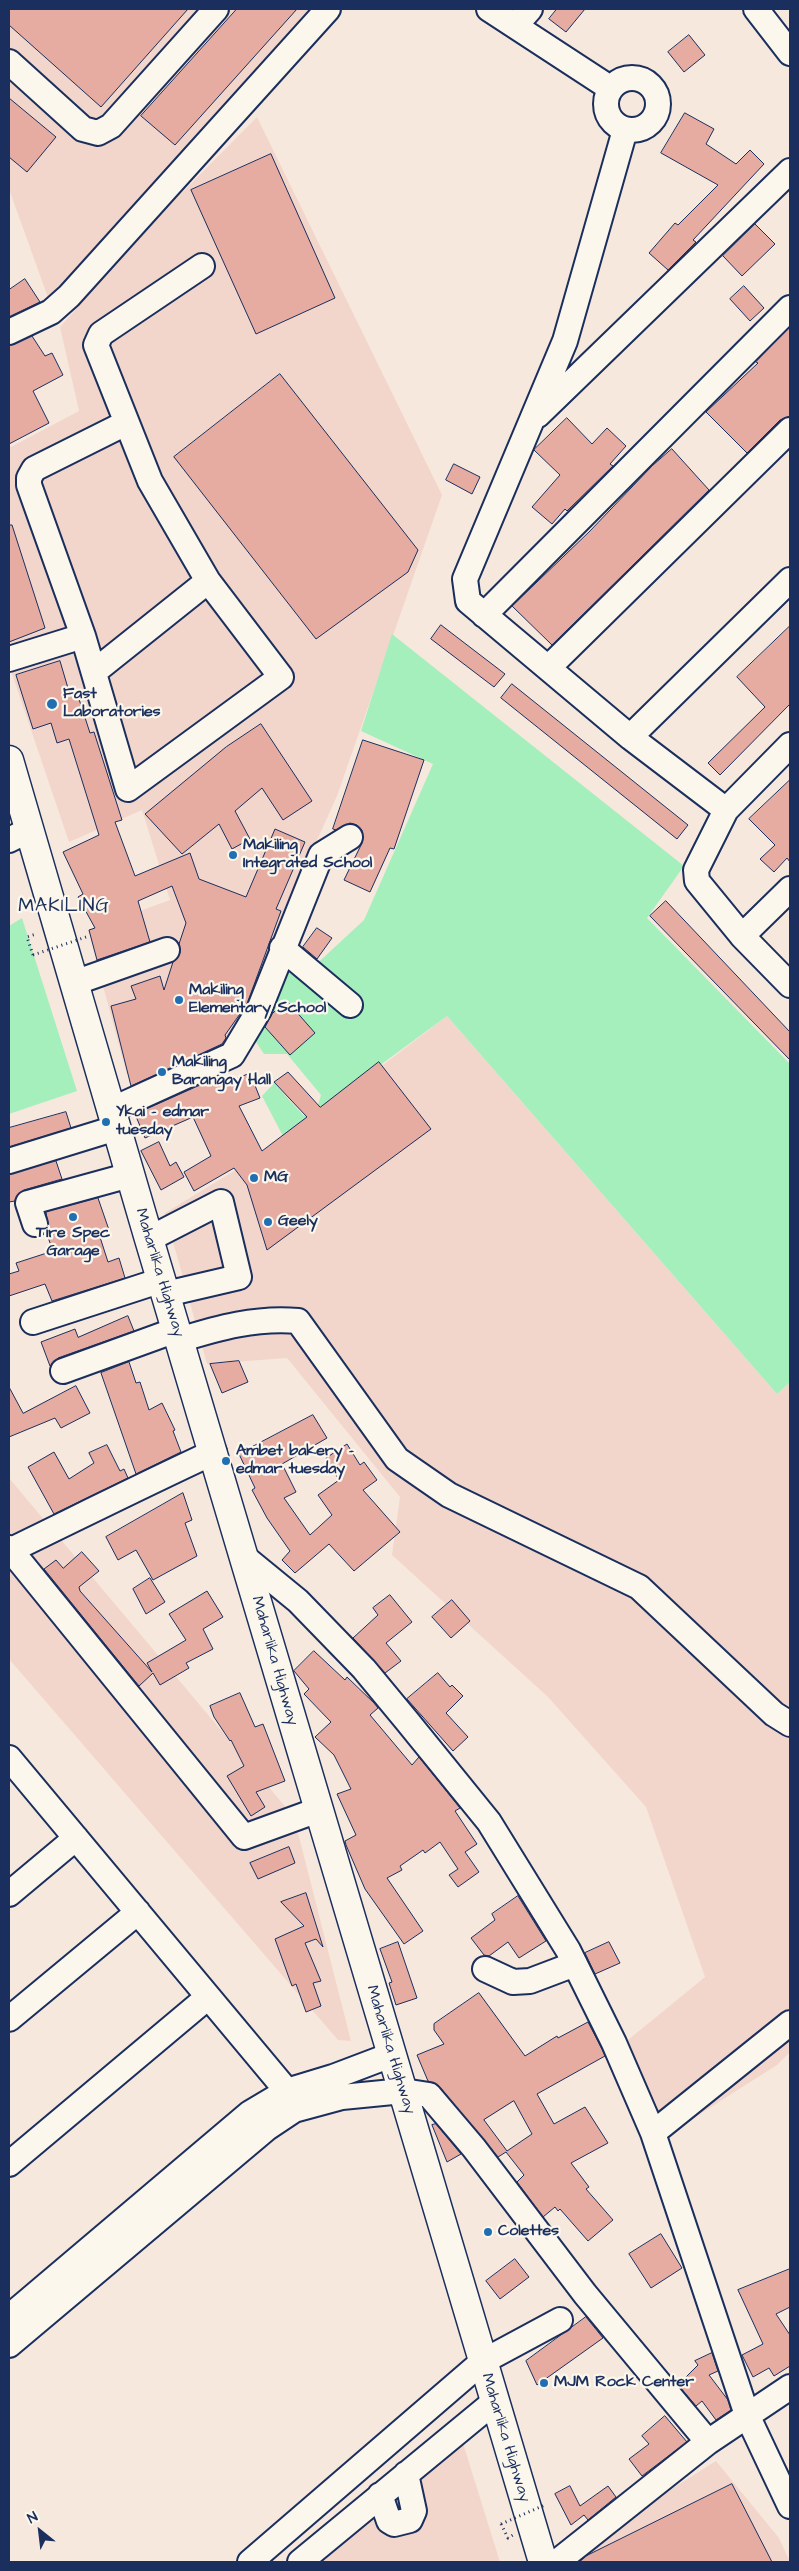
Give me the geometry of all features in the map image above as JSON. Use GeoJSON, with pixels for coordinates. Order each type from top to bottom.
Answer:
{"type":"FeatureCollection","features":[{"type":"Feature","properties":{"kind":"highway","name":"Maharlika Highway"},"geometry":{"type":"LineString","coordinates":[[9,760],[19,835],[74,983],[113,1119],[214,1452],[318,1810],[543,2562]]}},
{"type":"Feature","properties":{"kind":"street"},"geometry":{"type":"LineString","coordinates":[[9,62],[83,129],[98,133],[111,126],[216,9]]}},
{"type":"Feature","properties":{"kind":"street"},"geometry":{"type":"LineString","coordinates":[[9,332],[51,312],[69,296],[328,9]]}},
{"type":"Feature","properties":{"kind":"street"},"geometry":{"type":"LineString","coordinates":[[489,9],[522,17],[610,88]]}},
{"type":"Feature","properties":{"kind":"street"},"geometry":{"type":"LineString","coordinates":[[756,9],[790,54]]}},
{"type":"Feature","properties":{"kind":"street"},"geometry":{"type":"LineString","coordinates":[[633,77],[649,84],[655,90],[658,108],[655,116],[643,128],[625,130],[617,126],[606,113],[605,105],[610,88],[616,82],[633,77]]}},
{"type":"Feature","properties":{"kind":"street"},"geometry":{"type":"LineString","coordinates":[[625,130],[565,341],[465,579],[468,601],[630,737],[726,810]]}},
{"type":"Feature","properties":{"kind":"street"},"geometry":{"type":"LineString","coordinates":[[529,424],[790,171]]}},
{"type":"Feature","properties":{"kind":"street"},"geometry":{"type":"LineString","coordinates":[[126,423],[34,469],[29,478],[29,485],[83,636],[128,789],[281,677],[208,581],[150,481],[96,345],[101,334],[202,266]]}},
{"type":"Feature","properties":{"kind":"street"},"geometry":{"type":"LineString","coordinates":[[484,615],[790,308]]}},
{"type":"Feature","properties":{"kind":"street"},"geometry":{"type":"LineString","coordinates":[[548,668],[786,442]]}},
{"type":"Feature","properties":{"kind":"street"},"geometry":{"type":"LineString","coordinates":[[630,737],[790,580]]}},
{"type":"Feature","properties":{"kind":"street"},"geometry":{"type":"LineString","coordinates":[[94,672],[208,581]]}},
{"type":"Feature","properties":{"kind":"street"},"geometry":{"type":"LineString","coordinates":[[9,659],[83,636]]}},
{"type":"Feature","properties":{"kind":"street"},"geometry":{"type":"LineString","coordinates":[[790,746],[726,810],[696,870],[697,881],[742,936],[790,985]]}},
{"type":"Feature","properties":{"kind":"street"},"geometry":{"type":"LineString","coordinates":[[9,1160],[113,1119],[232,1055],[259,1010],[282,948],[321,855],[350,837]]}},
{"type":"Feature","properties":{"kind":"street"},"geometry":{"type":"LineString","coordinates":[[742,936],[790,889]]}},
{"type":"Feature","properties":{"kind":"street"},"geometry":{"type":"LineString","coordinates":[[282,948],[350,1005]]}},
{"type":"Feature","properties":{"kind":"street"},"geometry":{"type":"LineString","coordinates":[[74,983],[167,950]]}},
{"type":"Feature","properties":{"kind":"street"},"geometry":{"type":"LineString","coordinates":[[35,1224],[28,1203],[130,1175]]}},
{"type":"Feature","properties":{"kind":"street"},"geometry":{"type":"LineString","coordinates":[[33,1322],[164,1288],[239,1277],[220,1202],[149,1239]]}},
{"type":"Feature","properties":{"kind":"street"},"geometry":{"type":"LineString","coordinates":[[63,1371],[178,1335],[272,1318],[298,1321],[397,1459],[449,1495],[638,1587],[774,1714],[790,1724]]}},
{"type":"Feature","properties":{"kind":"street"},"geometry":{"type":"LineString","coordinates":[[214,1452],[134,1488],[73,1521],[9,1550],[244,1837],[318,1810]]}},
{"type":"Feature","properties":{"kind":"street"},"geometry":{"type":"LineString","coordinates":[[243,1556],[298,1601],[364,1669],[408,1720],[489,1822],[524,1876],[575,1964],[614,2043],[653,2132],[747,2415],[790,2506]]}},
{"type":"Feature","properties":{"kind":"street"},"geometry":{"type":"LineString","coordinates":[[10,1762],[138,1912],[290,2100]]}},
{"type":"Feature","properties":{"kind":"street"},"geometry":{"type":"LineString","coordinates":[[9,1894],[76,1838]]}},
{"type":"Feature","properties":{"kind":"street"},"geometry":{"type":"LineString","coordinates":[[9,2019],[138,1912]]}},
{"type":"Feature","properties":{"kind":"street"},"geometry":{"type":"LineString","coordinates":[[485,1970],[513,1982],[522,1982],[538,1979],[575,1964]]}},
{"type":"Feature","properties":{"kind":"street"},"geometry":{"type":"LineString","coordinates":[[9,2164],[208,1997]]}},
{"type":"Feature","properties":{"kind":"street"},"geometry":{"type":"LineString","coordinates":[[653,2132],[790,2023]]}},
{"type":"Feature","properties":{"kind":"street"},"geometry":{"type":"LineString","coordinates":[[9,2317],[250,2113],[290,2100],[333,2077],[392,2055]]}},
{"type":"Feature","properties":{"kind":"street"},"geometry":{"type":"LineString","coordinates":[[9,2345],[267,2128],[290,2100],[403,2091],[429,2095],[474,2148],[585,2294],[708,2442]]}},
{"type":"Feature","properties":{"kind":"street"},"geometry":{"type":"LineString","coordinates":[[250,2562],[482,2362],[560,2320]]}},
{"type":"Feature","properties":{"kind":"street"},"geometry":{"type":"LineString","coordinates":[[557,2562],[708,2442],[790,2387]]}},
{"type":"Feature","properties":{"kind":"street"},"geometry":{"type":"LineString","coordinates":[[300,2562],[494,2402]]}},
{"type":"Feature","properties":{"kind":"street"},"geometry":{"type":"LineString","coordinates":[[380,2496],[389,2521],[394,2524],[410,2520],[414,2511],[406,2474]]}},
{"type":"Feature","properties":{"kind":"path"},"geometry":{"type":"LineString","coordinates":[[27,937],[33,954],[86,937]]}},
{"type":"Feature","properties":{"kind":"path"},"geometry":{"type":"LineString","coordinates":[[508,2538],[501,2524],[545,2505]]}},
{"type":"Feature","properties":{"kind":"shaded area"},"geometry":{"type":"Polygon","coordinates":[[[9,9],[321,9],[51,306],[9,189],[9,9]]]}},
{"type":"Feature","properties":{"kind":"shaded area"},"geometry":{"type":"Polygon","coordinates":[[[257,117],[442,495],[337,796],[290,900],[231,1054],[197,1068],[191,1052],[127,1075],[88,930],[170,900],[142,810],[69,842],[9,665],[9,448],[79,411],[60,327],[150,225],[257,117]]]}},
{"type":"Feature","properties":{"kind":"shaded area"},"geometry":{"type":"Polygon","coordinates":[[[447,1016],[777,1394],[790,1382],[790,2052],[777,2065],[667,2135],[628,2040],[705,1977],[646,1807],[548,1697],[392,1555],[400,1497],[287,1358],[207,1364],[165,1213],[285,1140],[447,1016]]]}},
{"type":"Feature","properties":{"kind":"shaded area"},"geometry":{"type":"Polygon","coordinates":[[[9,1478],[294,1817],[351,2041],[338,2040],[9,1659],[9,1478]]]}},
{"type":"Feature","properties":{"kind":"shaded area"},"geometry":{"type":"Polygon","coordinates":[[[457,2424],[500,2562],[295,2562],[457,2424]]]}},
{"type":"Feature","properties":{"kind":"shaded area"},"geometry":{"type":"Polygon","coordinates":[[[716,2461],[779,2538],[790,2562],[573,2562],[589,2541],[716,2461]]]}},
{"type":"Feature","properties":{"kind":"green space"},"geometry":{"type":"Polygon","coordinates":[[[392,634],[684,866],[647,918],[790,1064],[790,1382],[777,1394],[447,1016],[345,1091],[285,1140],[262,1096],[274,1083],[304,1116],[318,1105],[321,1095],[287,1054],[264,1054],[250,1033],[292,957],[309,971],[364,920],[433,764],[361,731],[392,634]]]}},
{"type":"Feature","properties":{"kind":"green space"},"geometry":{"type":"Polygon","coordinates":[[[22,918],[77,1091],[9,1114],[9,926],[22,918]]]}},
{"type":"Feature","properties":{"kind":"building"},"geometry":{"type":"Polygon","coordinates":[[[9,9],[188,9],[101,107],[9,25],[9,9]]]}},
{"type":"Feature","properties":{"kind":"building"},"geometry":{"type":"Polygon","coordinates":[[[237,9],[297,9],[175,145],[141,116],[237,9]]]}},
{"type":"Feature","properties":{"kind":"building"},"geometry":{"type":"Polygon","coordinates":[[[557,9],[585,9],[566,32],[549,19],[557,9]]]}},
{"type":"Feature","properties":{"kind":"building"},"geometry":{"type":"Polygon","coordinates":[[[689,35],[705,55],[684,72],[668,52],[689,35]]]}},
{"type":"Feature","properties":{"kind":"building"},"geometry":{"type":"Polygon","coordinates":[[[9,98],[56,137],[27,172],[9,157],[9,98]]]}},
{"type":"Feature","properties":{"kind":"building"},"geometry":{"type":"Polygon","coordinates":[[[685,113],[714,129],[706,144],[736,164],[750,150],[764,164],[693,240],[696,242],[668,270],[649,253],[675,223],[678,225],[718,185],[661,153],[685,113]]]}},
{"type":"Feature","properties":{"kind":"building"},"geometry":{"type":"Polygon","coordinates":[[[271,154],[335,298],[256,334],[191,190],[271,154]]]}},
{"type":"Feature","properties":{"kind":"building"},"geometry":{"type":"Polygon","coordinates":[[[755,224],[775,244],[742,276],[723,256],[755,224]]]}},
{"type":"Feature","properties":{"kind":"building"},"geometry":{"type":"Polygon","coordinates":[[[25,279],[40,302],[9,317],[9,290],[25,279]]]}},
{"type":"Feature","properties":{"kind":"building"},"geometry":{"type":"Polygon","coordinates":[[[744,286],[764,308],[750,321],[730,299],[744,286]]]}},
{"type":"Feature","properties":{"kind":"building"},"geometry":{"type":"Polygon","coordinates":[[[790,327],[790,416],[780,420],[747,453],[706,412],[758,363],[756,362],[790,327]]]}},
{"type":"Feature","properties":{"kind":"building"},"geometry":{"type":"Polygon","coordinates":[[[32,336],[45,356],[52,353],[63,375],[33,391],[49,423],[9,444],[9,346],[32,336]]]}},
{"type":"Feature","properties":{"kind":"building"},"geometry":{"type":"Polygon","coordinates":[[[280,374],[418,550],[408,572],[316,639],[174,457],[280,374]]]}},
{"type":"Feature","properties":{"kind":"building"},"geometry":{"type":"Polygon","coordinates":[[[567,418],[592,444],[607,428],[626,446],[610,464],[613,466],[567,511],[565,509],[552,524],[532,507],[560,475],[534,450],[567,418]]]}},
{"type":"Feature","properties":{"kind":"building"},"geometry":{"type":"Polygon","coordinates":[[[672,449],[709,490],[552,645],[512,606],[590,531],[652,466],[672,449]]]}},
{"type":"Feature","properties":{"kind":"building"},"geometry":{"type":"Polygon","coordinates":[[[454,464],[480,477],[472,494],[446,480],[454,464]]]}},
{"type":"Feature","properties":{"kind":"building"},"geometry":{"type":"Polygon","coordinates":[[[9,525],[12,525],[45,628],[9,642],[9,525]]]}},
{"type":"Feature","properties":{"kind":"building"},"geometry":{"type":"Polygon","coordinates":[[[441,625],[505,674],[494,687],[431,639],[441,625]]]}},
{"type":"Feature","properties":{"kind":"building"},"geometry":{"type":"Polygon","coordinates":[[[790,626],[790,704],[720,775],[708,763],[765,707],[737,677],[790,626]]]}},
{"type":"Feature","properties":{"kind":"building"},"geometry":{"type":"Polygon","coordinates":[[[60,661],[70,695],[77,693],[90,733],[94,732],[122,820],[115,822],[135,876],[190,853],[199,879],[246,897],[275,829],[305,842],[276,909],[281,911],[247,1004],[225,1035],[226,1038],[222,1044],[131,1086],[111,1006],[136,999],[131,986],[160,976],[164,990],[173,962],[180,953],[179,944],[186,923],[172,886],[138,901],[150,942],[97,960],[89,930],[95,928],[78,897],[83,894],[63,852],[99,835],[69,739],[57,743],[51,723],[33,729],[16,675],[60,661]]]}},
{"type":"Feature","properties":{"kind":"building"},"geometry":{"type":"Polygon","coordinates":[[[512,684],[688,825],[677,839],[501,698],[512,684]]]}},
{"type":"Feature","properties":{"kind":"building"},"geometry":{"type":"Polygon","coordinates":[[[261,724],[312,801],[283,820],[262,788],[235,811],[250,839],[232,849],[219,824],[182,854],[145,814],[226,747],[261,724]]]}},
{"type":"Feature","properties":{"kind":"building"},"geometry":{"type":"Polygon","coordinates":[[[363,740],[424,760],[394,849],[390,848],[370,892],[344,880],[362,843],[362,830],[357,825],[350,823],[336,830],[333,829],[363,740]]]}},
{"type":"Feature","properties":{"kind":"building"},"geometry":{"type":"Polygon","coordinates":[[[790,780],[790,862],[787,858],[774,872],[760,859],[775,845],[749,819],[790,780]]]}},
{"type":"Feature","properties":{"kind":"building"},"geometry":{"type":"Polygon","coordinates":[[[666,901],[790,1032],[790,1060],[650,916],[666,901]]]}},
{"type":"Feature","properties":{"kind":"building"},"geometry":{"type":"Polygon","coordinates":[[[317,928],[332,938],[317,959],[303,947],[317,928]]]}},
{"type":"Feature","properties":{"kind":"building"},"geometry":{"type":"Polygon","coordinates":[[[287,1001],[315,1033],[290,1055],[265,1027],[272,1014],[287,1001]]]}},
{"type":"Feature","properties":{"kind":"building"},"geometry":{"type":"Polygon","coordinates":[[[379,1062],[431,1129],[267,1250],[247,1185],[234,1168],[194,1191],[184,1172],[211,1156],[193,1117],[145,1138],[135,1114],[218,1077],[221,1085],[250,1073],[260,1098],[239,1106],[262,1151],[307,1117],[274,1082],[288,1072],[320,1107],[379,1062]]]}},
{"type":"Feature","properties":{"kind":"building"},"geometry":{"type":"Polygon","coordinates":[[[66,1112],[71,1128],[9,1147],[9,1128],[66,1112]]]}},
{"type":"Feature","properties":{"kind":"building"},"geometry":{"type":"Polygon","coordinates":[[[159,1142],[170,1166],[176,1162],[184,1177],[161,1190],[141,1151],[159,1142]]]}},
{"type":"Feature","properties":{"kind":"building"},"geometry":{"type":"Polygon","coordinates":[[[56,1161],[62,1179],[24,1190],[18,1194],[15,1201],[9,1202],[9,1174],[56,1161]]]}},
{"type":"Feature","properties":{"kind":"building"},"geometry":{"type":"Polygon","coordinates":[[[98,1198],[109,1230],[99,1234],[108,1262],[119,1258],[125,1278],[52,1301],[45,1284],[9,1296],[9,1274],[19,1271],[16,1263],[53,1251],[46,1232],[48,1226],[46,1212],[98,1198]]]}},
{"type":"Feature","properties":{"kind":"building"},"geometry":{"type":"Polygon","coordinates":[[[128,1316],[134,1331],[58,1358],[50,1366],[41,1342],[75,1329],[78,1337],[128,1316]]]}},
{"type":"Feature","properties":{"kind":"building"},"geometry":{"type":"Polygon","coordinates":[[[239,1361],[248,1382],[222,1393],[210,1364],[239,1361]]]}},
{"type":"Feature","properties":{"kind":"building"},"geometry":{"type":"Polygon","coordinates":[[[129,1362],[136,1383],[140,1382],[149,1410],[162,1403],[175,1430],[173,1431],[181,1452],[136,1474],[101,1373],[129,1362]]]}},
{"type":"Feature","properties":{"kind":"building"},"geometry":{"type":"Polygon","coordinates":[[[76,1386],[90,1413],[61,1428],[55,1418],[9,1437],[9,1387],[23,1413],[76,1386]]]}},
{"type":"Feature","properties":{"kind":"building"},"geometry":{"type":"Polygon","coordinates":[[[313,1415],[327,1438],[282,1464],[296,1492],[284,1498],[310,1535],[332,1515],[318,1495],[339,1480],[326,1458],[347,1444],[360,1465],[364,1462],[377,1480],[363,1490],[400,1532],[354,1571],[329,1544],[295,1573],[282,1560],[290,1551],[267,1518],[252,1490],[255,1488],[239,1454],[313,1415]]]}},
{"type":"Feature","properties":{"kind":"building"},"geometry":{"type":"Polygon","coordinates":[[[107,1445],[120,1471],[124,1469],[128,1478],[54,1514],[28,1467],[54,1452],[69,1479],[94,1463],[89,1453],[107,1445]]]}},
{"type":"Feature","properties":{"kind":"building"},"geometry":{"type":"Polygon","coordinates":[[[183,1493],[192,1520],[185,1523],[197,1556],[153,1580],[136,1550],[118,1560],[106,1537],[183,1493]]]}},
{"type":"Feature","properties":{"kind":"building"},"geometry":{"type":"Polygon","coordinates":[[[82,1552],[99,1571],[79,1587],[80,1591],[152,1672],[147,1663],[186,1640],[169,1614],[207,1591],[223,1617],[203,1629],[213,1649],[186,1663],[189,1668],[160,1685],[153,1673],[139,1686],[44,1569],[56,1560],[63,1568],[82,1552]]]}},
{"type":"Feature","properties":{"kind":"building"},"geometry":{"type":"Polygon","coordinates":[[[150,1578],[165,1602],[146,1614],[133,1589],[150,1578]]]}},
{"type":"Feature","properties":{"kind":"building"},"geometry":{"type":"Polygon","coordinates":[[[390,1595],[412,1622],[386,1643],[401,1661],[385,1673],[353,1638],[378,1615],[373,1608],[390,1595]]]}},
{"type":"Feature","properties":{"kind":"building"},"geometry":{"type":"Polygon","coordinates":[[[452,1600],[470,1621],[451,1638],[432,1617],[452,1600]]]}},
{"type":"Feature","properties":{"kind":"building"},"geometry":{"type":"Polygon","coordinates":[[[314,1651],[345,1680],[347,1677],[374,1703],[378,1708],[370,1715],[412,1765],[419,1757],[460,1808],[455,1811],[477,1844],[465,1852],[479,1872],[458,1887],[449,1875],[458,1869],[440,1842],[425,1853],[423,1850],[400,1866],[402,1870],[387,1878],[423,1931],[404,1944],[365,1889],[346,1845],[345,1841],[356,1835],[337,1794],[351,1789],[334,1755],[315,1737],[331,1722],[304,1694],[309,1689],[294,1671],[314,1651]]]}},
{"type":"Feature","properties":{"kind":"building"},"geometry":{"type":"Polygon","coordinates":[[[438,1673],[450,1687],[452,1685],[463,1696],[446,1713],[468,1737],[453,1751],[407,1699],[438,1673]]]}},
{"type":"Feature","properties":{"kind":"building"},"geometry":{"type":"Polygon","coordinates":[[[240,1693],[255,1727],[263,1724],[285,1781],[256,1792],[265,1807],[251,1816],[227,1776],[244,1766],[231,1740],[214,1717],[210,1706],[240,1693]]]}},
{"type":"Feature","properties":{"kind":"building"},"geometry":{"type":"Polygon","coordinates":[[[289,1847],[295,1863],[258,1879],[250,1863],[289,1847]]]}},
{"type":"Feature","properties":{"kind":"building"},"geometry":{"type":"Polygon","coordinates":[[[306,1893],[323,1947],[316,1939],[305,1943],[321,1981],[313,1983],[321,2006],[306,2012],[296,1984],[292,1986],[275,1939],[304,1926],[281,1902],[306,1893]]]}},
{"type":"Feature","properties":{"kind":"building"},"geometry":{"type":"Polygon","coordinates":[[[518,1896],[546,1941],[519,1958],[508,1942],[489,1956],[484,1955],[471,1938],[495,1920],[492,1914],[518,1896]]]}},
{"type":"Feature","properties":{"kind":"building"},"geometry":{"type":"Polygon","coordinates":[[[398,1942],[417,1998],[396,2005],[389,1983],[392,1982],[380,1949],[398,1942]]]}},
{"type":"Feature","properties":{"kind":"building"},"geometry":{"type":"Polygon","coordinates":[[[609,1942],[620,1963],[595,1974],[585,1953],[609,1942]]]}},
{"type":"Feature","properties":{"kind":"building"},"geometry":{"type":"Polygon","coordinates":[[[479,1993],[525,2056],[557,2036],[558,2038],[588,2022],[605,2056],[537,2094],[554,2124],[585,2107],[608,2143],[571,2163],[589,2187],[586,2189],[613,2220],[588,2241],[560,2209],[558,2211],[555,2207],[543,2217],[517,2182],[524,2175],[506,2152],[498,2157],[439,2086],[428,2081],[417,2055],[444,2044],[434,2030],[434,2024],[479,1993]],[[514,2101],[484,2120],[507,2151],[532,2134],[514,2101]]]}},
{"type":"Feature","properties":{"kind":"building"},"geometry":{"type":"Polygon","coordinates":[[[436,2124],[461,2154],[447,2162],[432,2125],[436,2124]]]}},
{"type":"Feature","properties":{"kind":"building"},"geometry":{"type":"Polygon","coordinates":[[[661,2234],[682,2268],[651,2288],[629,2254],[661,2234]]]}},
{"type":"Feature","properties":{"kind":"building"},"geometry":{"type":"Polygon","coordinates":[[[515,2259],[529,2277],[500,2299],[486,2281],[515,2259]]]}},
{"type":"Feature","properties":{"kind":"building"},"geometry":{"type":"Polygon","coordinates":[[[790,2269],[790,2307],[776,2314],[790,2335],[790,2366],[774,2376],[769,2368],[753,2377],[742,2355],[763,2344],[738,2290],[790,2269]]]}},
{"type":"Feature","properties":{"kind":"building"},"geometry":{"type":"Polygon","coordinates":[[[586,2317],[603,2338],[537,2385],[526,2361],[586,2317]]]}},
{"type":"Feature","properties":{"kind":"building"},"geometry":{"type":"Polygon","coordinates":[[[712,2353],[718,2371],[709,2375],[728,2400],[731,2410],[716,2420],[702,2401],[696,2406],[678,2385],[698,2365],[695,2361],[712,2353]]]}},
{"type":"Feature","properties":{"kind":"building"},"geometry":{"type":"Polygon","coordinates":[[[665,2416],[687,2442],[642,2476],[629,2459],[649,2444],[642,2436],[665,2416]]]}},
{"type":"Feature","properties":{"kind":"building"},"geometry":{"type":"Polygon","coordinates":[[[732,2484],[772,2562],[579,2562],[586,2556],[732,2484]]]}},
{"type":"Feature","properties":{"kind":"building"},"geometry":{"type":"Polygon","coordinates":[[[570,2486],[580,2506],[608,2486],[616,2497],[588,2520],[584,2515],[571,2525],[555,2494],[570,2486]]]}},
{"type":"Feature","properties":{"kind":"place","name":"Fast Laboratories"},"geometry":{"type":"Point","coordinates":[52,704]}},
{"type":"Feature","properties":{"kind":"place","name":"Makiling Integrated School"},"geometry":{"type":"Point","coordinates":[233,855]}},
{"type":"Feature","properties":{"kind":"place","name":"Makiling Elementary School"},"geometry":{"type":"Point","coordinates":[179,1000]}},
{"type":"Feature","properties":{"kind":"place","name":"Makiling Barangay Hall"},"geometry":{"type":"Point","coordinates":[162,1072]}},
{"type":"Feature","properties":{"kind":"place","name":"Ykai - edmar tuesday"},"geometry":{"type":"Point","coordinates":[106,1122]}},
{"type":"Feature","properties":{"kind":"place","name":"MG"},"geometry":{"type":"Point","coordinates":[254,1178]}},
{"type":"Feature","properties":{"kind":"place","name":"Tire Spec Garage"},"geometry":{"type":"Point","coordinates":[73,1217]}},
{"type":"Feature","properties":{"kind":"place","name":"Geely"},"geometry":{"type":"Point","coordinates":[268,1222]}},
{"type":"Feature","properties":{"kind":"place","name":"Ambet bakery - edmar tuesday"},"geometry":{"type":"Point","coordinates":[226,1461]}},
{"type":"Feature","properties":{"kind":"place","name":"Colettes"},"geometry":{"type":"Point","coordinates":[488,2232]}},
{"type":"Feature","properties":{"kind":"place","name":"MJM Rock Center"},"geometry":{"type":"Point","coordinates":[544,2383]}},
{"type":"Feature","properties":{"kind":"district","name":"MAKILING"},"geometry":{"type":"Point","coordinates":[64,907]}}]}
